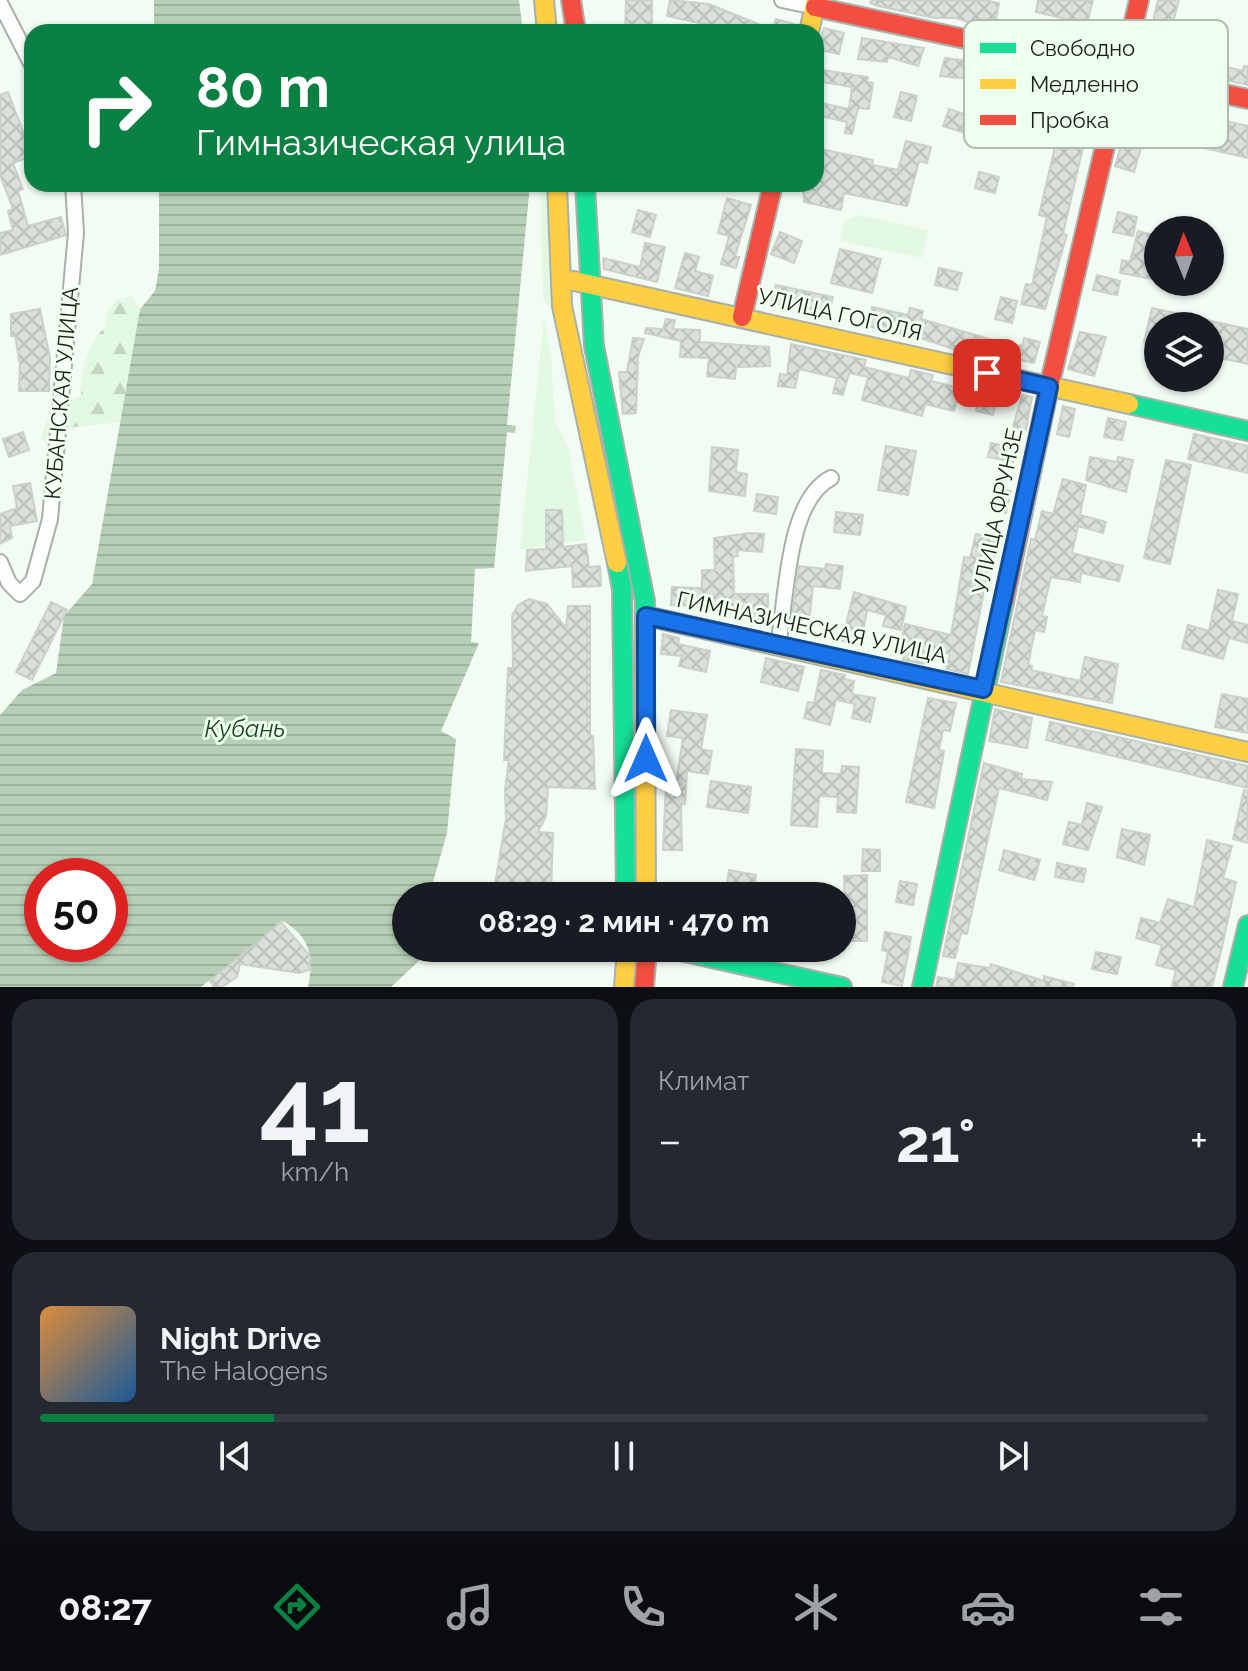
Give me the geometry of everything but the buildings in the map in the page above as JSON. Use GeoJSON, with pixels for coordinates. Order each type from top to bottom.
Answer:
{"type":"FeatureCollection","features":[{"type":"Feature","properties":{"kind":"street"},"geometry":{"type":"LineString","coordinates":[[544,0],[546,24]]}},
{"type":"Feature","properties":{"kind":"street"},"geometry":{"type":"LineString","coordinates":[[571,0],[575,24]]}},
{"type":"Feature","properties":{"kind":"street"},"geometry":{"type":"LineString","coordinates":[[782,0],[815,4],[964,37]]}},
{"type":"Feature","properties":{"kind":"street","name":"УЛИЦА ФРУНЗЕ"},"geometry":{"type":"LineString","coordinates":[[1134,20],[1139,0]]}},
{"type":"Feature","properties":{"kind":"street"},"geometry":{"type":"LineString","coordinates":[[0,3],[24,50]]}},
{"type":"Feature","properties":{"kind":"street"},"geometry":{"type":"LineString","coordinates":[[811,24],[815,4]]}},
{"type":"Feature","properties":{"kind":"street"},"geometry":{"type":"LineString","coordinates":[[1228,95],[1248,99]]}},
{"type":"Feature","properties":{"kind":"street","name":"УЛИЦА ФРУНЗЕ"},"geometry":{"type":"LineString","coordinates":[[922,987],[983,689],[1104,148]]}},
{"type":"Feature","properties":{"kind":"street","name":"КУБАНСКАЯ УЛИЦА"},"geometry":{"type":"LineString","coordinates":[[0,562],[9,583],[20,594],[33,581],[50,519],[76,233],[73,192]]}},
{"type":"Feature","properties":{"kind":"street"},"geometry":{"type":"LineString","coordinates":[[557,192],[561,281],[568,337],[622,589],[626,882]]}},
{"type":"Feature","properties":{"kind":"street"},"geometry":{"type":"LineString","coordinates":[[585,192],[594,346],[646,616],[646,882]]}},
{"type":"Feature","properties":{"kind":"street"},"geometry":{"type":"LineString","coordinates":[[742,317],[771,192]]}},
{"type":"Feature","properties":{"kind":"street","name":"УЛИЦА ГОГОЛЯ"},"geometry":{"type":"LineString","coordinates":[[561,281],[588,282],[1248,431]]}},
{"type":"Feature","properties":{"kind":"street"},"geometry":{"type":"LineString","coordinates":[[778,645],[792,543],[820,484],[831,478]]}},
{"type":"Feature","properties":{"kind":"street","name":"ГИМНАЗИЧЕСКАЯ УЛИЦА"},"geometry":{"type":"LineString","coordinates":[[646,616],[983,689],[1248,752]]}},
{"type":"Feature","properties":{"kind":"street"},"geometry":{"type":"LineString","coordinates":[[1233,987],[1248,925]]}},
{"type":"Feature","properties":{"kind":"street"},"geometry":{"type":"LineString","coordinates":[[624,987],[626,962]]}},
{"type":"Feature","properties":{"kind":"street"},"geometry":{"type":"LineString","coordinates":[[644,987],[646,962]]}},
{"type":"Feature","properties":{"kind":"street"},"geometry":{"type":"LineString","coordinates":[[730,962],[842,987]]}},
{"type":"Feature","properties":{"kind":"green space"},"geometry":{"type":"Polygon","coordinates":[[[540,192],[549,192],[554,303],[547,305],[543,298],[540,192]]]}},
{"type":"Feature","properties":{"kind":"green space"},"geometry":{"type":"Polygon","coordinates":[[[858,215],[929,230],[922,258],[840,241],[844,221],[858,215]]]}},
{"type":"Feature","properties":{"kind":"green space"},"geometry":{"type":"Polygon","coordinates":[[[132,296],[140,309],[120,422],[75,427],[47,444],[41,438],[54,398],[75,399],[81,394],[86,358],[105,328],[107,311],[117,300],[132,296]]]}},
{"type":"Feature","properties":{"kind":"green space"},"geometry":{"type":"Polygon","coordinates":[[[544,318],[551,356],[555,421],[568,447],[586,540],[520,549],[544,318]]]}},
{"type":"Feature","properties":{"kind":"water"},"geometry":{"type":"Polygon","coordinates":[[[154,0],[519,0],[522,24],[154,24],[154,0]]]}},
{"type":"Feature","properties":{"kind":"water","name":"Кубань"},"geometry":{"type":"Polygon","coordinates":[[[159,192],[529,192],[507,425],[516,426],[515,433],[507,432],[494,568],[475,569],[471,642],[479,643],[441,731],[456,739],[447,833],[433,882],[392,882],[392,962],[418,962],[391,987],[308,987],[311,966],[305,941],[283,921],[201,987],[0,987],[0,715],[22,690],[56,673],[64,616],[92,584],[140,309],[155,291],[159,269],[159,192]]]}},
{"type":"Feature","properties":{"kind":"traffic: fast"},"geometry":{"type":"LineString","coordinates":[[585,192],[594,346],[645,601],[645,684]]}},
{"type":"Feature","properties":{"kind":"traffic: fast"},"geometry":{"type":"LineString","coordinates":[[1129,404],[1248,431]]}},
{"type":"Feature","properties":{"kind":"traffic: fast"},"geometry":{"type":"LineString","coordinates":[[617,563],[622,589],[626,882]]}},
{"type":"Feature","properties":{"kind":"traffic: fast"},"geometry":{"type":"LineString","coordinates":[[922,987],[1004,601]]}},
{"type":"Feature","properties":{"kind":"traffic: fast"},"geometry":{"type":"LineString","coordinates":[[1233,987],[1248,925]]}},
{"type":"Feature","properties":{"kind":"traffic: fast"},"geometry":{"type":"LineString","coordinates":[[730,962],[842,987]]}},
{"type":"Feature","properties":{"kind":"traffic: slow"},"geometry":{"type":"LineString","coordinates":[[544,0],[546,24]]}},
{"type":"Feature","properties":{"kind":"traffic: slow"},"geometry":{"type":"LineString","coordinates":[[811,24],[816,0]]}},
{"type":"Feature","properties":{"kind":"traffic: slow"},"geometry":{"type":"LineString","coordinates":[[557,192],[562,306],[617,563]]}},
{"type":"Feature","properties":{"kind":"traffic: slow"},"geometry":{"type":"LineString","coordinates":[[574,281],[1129,404]]}},
{"type":"Feature","properties":{"kind":"traffic: slow"},"geometry":{"type":"LineString","coordinates":[[646,616],[1248,752]]}},
{"type":"Feature","properties":{"kind":"traffic: slow"},"geometry":{"type":"LineString","coordinates":[[645,684],[646,882]]}},
{"type":"Feature","properties":{"kind":"traffic: slow"},"geometry":{"type":"LineString","coordinates":[[624,987],[626,962]]}},
{"type":"Feature","properties":{"kind":"traffic: jam"},"geometry":{"type":"LineString","coordinates":[[571,0],[575,24]]}},
{"type":"Feature","properties":{"kind":"traffic: jam"},"geometry":{"type":"LineString","coordinates":[[1134,20],[1139,0]]}},
{"type":"Feature","properties":{"kind":"traffic: jam"},"geometry":{"type":"LineString","coordinates":[[815,7],[964,39]]}},
{"type":"Feature","properties":{"kind":"traffic: jam"},"geometry":{"type":"LineString","coordinates":[[1228,95],[1248,99]]}},
{"type":"Feature","properties":{"kind":"traffic: jam"},"geometry":{"type":"LineString","coordinates":[[1004,601],[1049,387],[1105,148]]}},
{"type":"Feature","properties":{"kind":"traffic: jam"},"geometry":{"type":"LineString","coordinates":[[742,317],[771,192]]}},
{"type":"Feature","properties":{"kind":"traffic: jam"},"geometry":{"type":"LineString","coordinates":[[644,987],[646,962]]}},
{"type":"Feature","properties":{"kind":"route"},"geometry":{"type":"LineString","coordinates":[[646,759],[646,616],[983,689],[1049,387],[987,373]]}}]}
